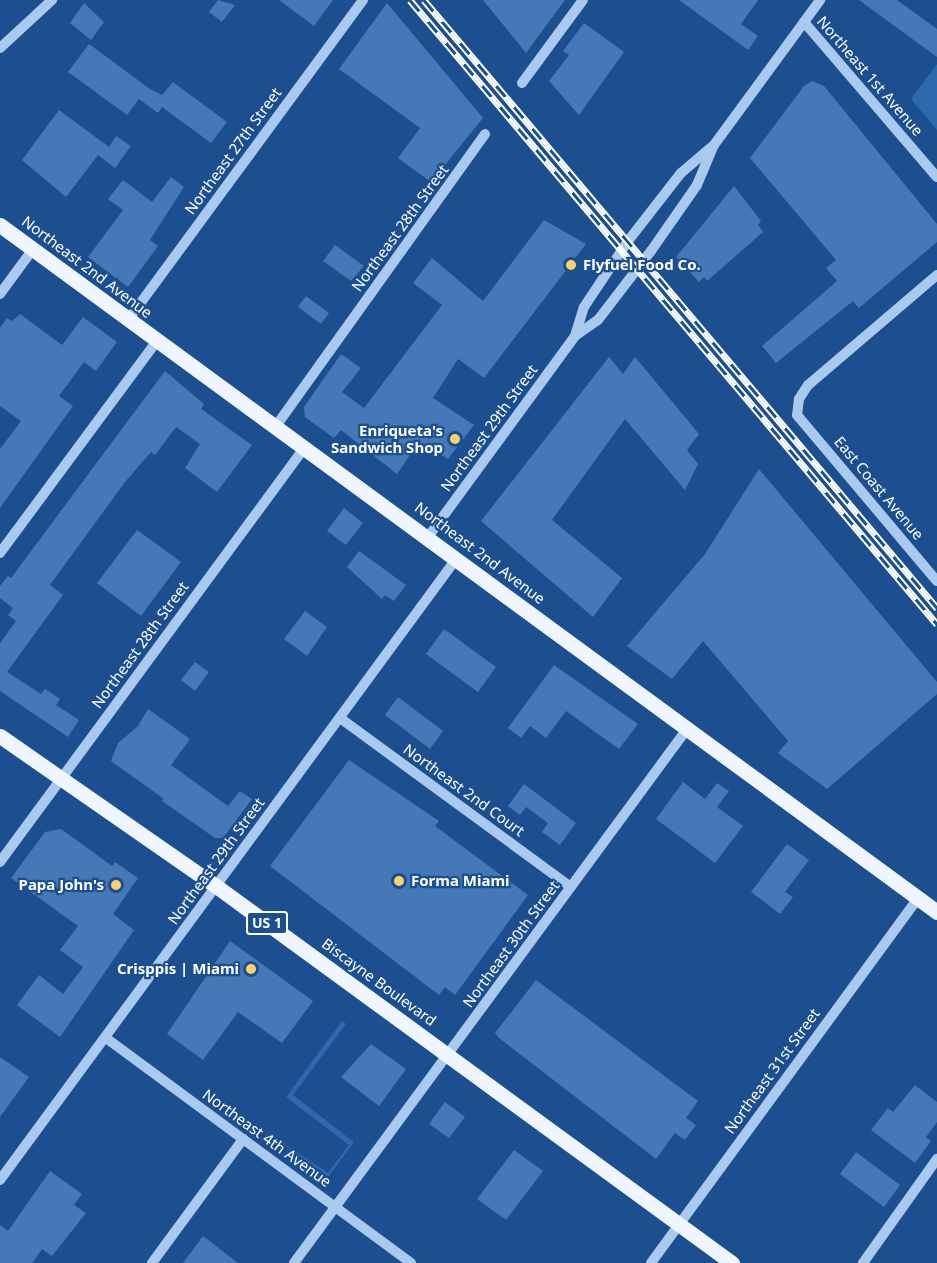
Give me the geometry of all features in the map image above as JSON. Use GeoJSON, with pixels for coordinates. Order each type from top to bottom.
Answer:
{"type":"FeatureCollection","features":[{"type":"Feature","properties":{"kind":"main road","name":"Northeast 2nd Avenue"},"geometry":{"type":"LineString","coordinates":[[0,225],[937,912]]}},
{"type":"Feature","properties":{"kind":"main road","name":"Biscayne Boulevard"},"geometry":{"type":"LineString","coordinates":[[0,736],[216,886],[732,1263]]}},
{"type":"Feature","properties":{"kind":"street"},"geometry":{"type":"LineString","coordinates":[[0,48],[52,0]]}},
{"type":"Feature","properties":{"kind":"street","name":"Northeast 27th Street"},"geometry":{"type":"LineString","coordinates":[[128,320],[363,0]]}},
{"type":"Feature","properties":{"kind":"street"},"geometry":{"type":"LineString","coordinates":[[522,83],[583,0]]}},
{"type":"Feature","properties":{"kind":"street","name":"Northeast 29th Street"},"geometry":{"type":"LineString","coordinates":[[575,336],[598,320],[651,251],[697,185],[714,145],[820,0]]}},
{"type":"Feature","properties":{"kind":"street","name":"Northeast 1st Avenue"},"geometry":{"type":"LineString","coordinates":[[804,22],[937,177]]}},
{"type":"Feature","properties":{"kind":"street","name":"Northeast 28th Street"},"geometry":{"type":"LineString","coordinates":[[276,426],[485,135]]}},
{"type":"Feature","properties":{"kind":"street","name":"Northeast 29th Street"},"geometry":{"type":"LineString","coordinates":[[428,537],[575,336],[584,307],[628,241],[681,172],[714,145]]}},
{"type":"Feature","properties":{"kind":"street"},"geometry":{"type":"LineString","coordinates":[[0,294],[33,249]]}},
{"type":"Feature","properties":{"kind":"street","name":"East Coast Avenue"},"geometry":{"type":"LineString","coordinates":[[937,275],[808,385],[799,399],[797,415],[937,581]]}},
{"type":"Feature","properties":{"kind":"street"},"geometry":{"type":"LineString","coordinates":[[0,554],[157,341]]}},
{"type":"Feature","properties":{"kind":"street","name":"Northeast 28th Street"},"geometry":{"type":"LineString","coordinates":[[0,862],[305,447]]}},
{"type":"Feature","properties":{"kind":"street","name":"Northeast 29th Street"},"geometry":{"type":"LineString","coordinates":[[0,1180],[456,559]]}},
{"type":"Feature","properties":{"kind":"street","name":"Northeast 2nd Court"},"geometry":{"type":"LineString","coordinates":[[340,718],[571,887]]}},
{"type":"Feature","properties":{"kind":"street","name":"Northeast 30th Street"},"geometry":{"type":"LineString","coordinates":[[294,1263],[687,729]]}},
{"type":"Feature","properties":{"kind":"street","name":"Northeast 31st Street"},"geometry":{"type":"LineString","coordinates":[[651,1263],[918,898]]}},
{"type":"Feature","properties":{"kind":"street","name":"Northeast 4th Avenue"},"geometry":{"type":"LineString","coordinates":[[106,1038],[411,1263]]}},
{"type":"Feature","properties":{"kind":"street"},"geometry":{"type":"LineString","coordinates":[[152,1263],[243,1139]]}},
{"type":"Feature","properties":{"kind":"street"},"geometry":{"type":"LineString","coordinates":[[862,1263],[937,1159]]}},
{"type":"Feature","properties":{"kind":"shaded area"},"geometry":{"type":"Polygon","coordinates":[[[937,64],[937,130],[911,99],[937,64]]]}},
{"type":"Feature","properties":{"kind":"shaded area"},"geometry":{"type":"Polygon","coordinates":[[[342,1021],[346,1024],[293,1095],[354,1142],[328,1177],[267,1132],[328,1173],[349,1145],[286,1097],[342,1021]]]}},
{"type":"Feature","properties":{"kind":"building"},"geometry":{"type":"Polygon","coordinates":[[[218,0],[235,5],[222,22],[209,12],[218,0]]]}},
{"type":"Feature","properties":{"kind":"building"},"geometry":{"type":"Polygon","coordinates":[[[279,0],[333,0],[314,26],[279,0]]]}},
{"type":"Feature","properties":{"kind":"building"},"geometry":{"type":"Polygon","coordinates":[[[483,0],[565,0],[526,53],[483,0]]]}},
{"type":"Feature","properties":{"kind":"building"},"geometry":{"type":"Polygon","coordinates":[[[679,0],[758,0],[741,24],[758,36],[748,50],[679,0]]]}},
{"type":"Feature","properties":{"kind":"building"},"geometry":{"type":"Polygon","coordinates":[[[859,0],[897,0],[937,29],[937,57],[859,0]]]}},
{"type":"Feature","properties":{"kind":"building"},"geometry":{"type":"Polygon","coordinates":[[[84,3],[104,22],[91,40],[70,23],[84,3]]]}},
{"type":"Feature","properties":{"kind":"building"},"geometry":{"type":"Polygon","coordinates":[[[387,3],[483,118],[431,182],[398,158],[420,128],[339,69],[387,3]]]}},
{"type":"Feature","properties":{"kind":"building"},"geometry":{"type":"Polygon","coordinates":[[[584,23],[624,52],[579,115],[549,81],[569,55],[563,51],[584,23]]]}},
{"type":"Feature","properties":{"kind":"building"},"geometry":{"type":"Polygon","coordinates":[[[89,44],[150,89],[162,95],[173,82],[227,122],[211,143],[162,107],[158,113],[139,99],[127,115],[68,72],[89,44]]]}},
{"type":"Feature","properties":{"kind":"building"},"geometry":{"type":"Polygon","coordinates":[[[812,81],[824,86],[937,224],[937,242],[859,308],[853,301],[776,363],[762,346],[837,281],[826,268],[836,260],[750,158],[804,86],[812,81]]]}},
{"type":"Feature","properties":{"kind":"building"},"geometry":{"type":"Polygon","coordinates":[[[59,110],[109,147],[116,136],[131,146],[115,168],[98,155],[66,197],[22,160],[59,110]]]}},
{"type":"Feature","properties":{"kind":"building"},"geometry":{"type":"Polygon","coordinates":[[[171,177],[184,187],[150,240],[158,246],[128,287],[88,257],[123,210],[108,199],[123,180],[152,202],[171,177]]]}},
{"type":"Feature","properties":{"kind":"building"},"geometry":{"type":"Polygon","coordinates":[[[734,186],[761,221],[758,225],[763,232],[707,281],[704,277],[699,282],[676,257],[734,186]]]}},
{"type":"Feature","properties":{"kind":"building"},"geometry":{"type":"Polygon","coordinates":[[[544,220],[586,244],[484,378],[458,359],[433,398],[474,425],[448,459],[419,442],[397,474],[341,430],[334,438],[305,417],[304,407],[341,354],[361,368],[342,392],[364,408],[442,305],[413,283],[432,258],[483,301],[544,220]]]}},
{"type":"Feature","properties":{"kind":"building"},"geometry":{"type":"Polygon","coordinates":[[[335,245],[364,266],[351,281],[323,261],[335,245]]]}},
{"type":"Feature","properties":{"kind":"building"},"geometry":{"type":"Polygon","coordinates":[[[306,296],[329,313],[321,324],[298,307],[306,296]]]}},
{"type":"Feature","properties":{"kind":"building"},"geometry":{"type":"Polygon","coordinates":[[[20,314],[62,345],[83,317],[117,342],[96,371],[84,362],[59,396],[73,406],[0,508],[0,449],[21,421],[0,406],[0,328],[7,318],[12,321],[20,314]]]}},
{"type":"Feature","properties":{"kind":"building"},"geometry":{"type":"Polygon","coordinates":[[[609,357],[623,374],[635,357],[699,434],[687,450],[698,464],[685,490],[625,419],[552,520],[622,578],[593,617],[481,521],[609,357]]]}},
{"type":"Feature","properties":{"kind":"building"},"geometry":{"type":"Polygon","coordinates":[[[165,371],[204,404],[201,409],[252,445],[217,492],[185,468],[200,444],[176,427],[155,455],[151,452],[125,482],[50,585],[63,595],[7,672],[41,694],[45,689],[60,699],[56,705],[79,720],[68,737],[0,691],[0,643],[16,621],[8,615],[13,608],[0,598],[0,586],[8,576],[11,578],[165,371]]]}},
{"type":"Feature","properties":{"kind":"building"},"geometry":{"type":"Polygon","coordinates":[[[759,469],[937,682],[937,694],[827,789],[778,753],[788,741],[703,641],[672,679],[627,646],[705,554],[759,469]]]}},
{"type":"Feature","properties":{"kind":"building"},"geometry":{"type":"Polygon","coordinates":[[[344,508],[363,523],[346,545],[327,531],[344,508]]]}},
{"type":"Feature","properties":{"kind":"building"},"geometry":{"type":"Polygon","coordinates":[[[137,530],[181,562],[141,616],[97,583],[137,530]]]}},
{"type":"Feature","properties":{"kind":"building"},"geometry":{"type":"Polygon","coordinates":[[[359,551],[406,585],[394,601],[385,595],[382,599],[347,567],[359,551]]]}},
{"type":"Feature","properties":{"kind":"building"},"geometry":{"type":"Polygon","coordinates":[[[305,611],[327,627],[307,656],[284,639],[305,611]]]}},
{"type":"Feature","properties":{"kind":"building"},"geometry":{"type":"Polygon","coordinates":[[[444,629],[496,667],[478,692],[426,654],[444,629]]]}},
{"type":"Feature","properties":{"kind":"building"},"geometry":{"type":"Polygon","coordinates":[[[195,662],[209,672],[195,691],[181,680],[195,662]]]}},
{"type":"Feature","properties":{"kind":"building"},"geometry":{"type":"Polygon","coordinates":[[[554,665],[638,724],[619,749],[566,711],[546,738],[530,726],[521,738],[508,728],[554,665]]]}},
{"type":"Feature","properties":{"kind":"building"},"geometry":{"type":"Polygon","coordinates":[[[398,697],[443,731],[430,749],[385,715],[398,697]]]}},
{"type":"Feature","properties":{"kind":"building"},"geometry":{"type":"Polygon","coordinates":[[[148,709],[190,739],[171,765],[228,806],[240,791],[252,799],[223,838],[215,838],[162,801],[164,799],[111,761],[118,743],[138,726],[148,709]]]}},
{"type":"Feature","properties":{"kind":"building","name":"Forma Miami"},"geometry":{"type":"Polygon","coordinates":[[[349,760],[439,821],[435,826],[528,895],[455,995],[445,987],[439,995],[270,866],[349,760]]]}},
{"type":"Feature","properties":{"kind":"building"},"geometry":{"type":"Polygon","coordinates":[[[683,782],[705,799],[717,783],[729,791],[717,807],[743,826],[715,863],[656,819],[683,782]]]}},
{"type":"Feature","properties":{"kind":"building"},"geometry":{"type":"Polygon","coordinates":[[[524,784],[576,823],[560,845],[542,832],[548,823],[526,807],[520,815],[508,806],[524,784]]]}},
{"type":"Feature","properties":{"kind":"building"},"geometry":{"type":"Polygon","coordinates":[[[61,829],[112,866],[115,862],[138,878],[113,914],[134,930],[60,1037],[17,1005],[39,975],[63,994],[83,967],[60,950],[78,926],[11,878],[45,832],[61,829]]]}},
{"type":"Feature","properties":{"kind":"building"},"geometry":{"type":"Polygon","coordinates":[[[787,844],[809,860],[785,892],[793,897],[780,914],[751,892],[787,844]]]}},
{"type":"Feature","properties":{"kind":"building"},"geometry":{"type":"Polygon","coordinates":[[[230,941],[313,1001],[282,1043],[238,1012],[203,1060],[167,1034],[230,941]]]}},
{"type":"Feature","properties":{"kind":"building"},"geometry":{"type":"Polygon","coordinates":[[[536,980],[698,1101],[686,1118],[696,1125],[685,1140],[675,1133],[656,1159],[499,1038],[495,1033],[536,980]]]}},
{"type":"Feature","properties":{"kind":"building"},"geometry":{"type":"Polygon","coordinates":[[[371,1044],[406,1069],[379,1106],[341,1077],[371,1044]]]}},
{"type":"Feature","properties":{"kind":"building"},"geometry":{"type":"Polygon","coordinates":[[[0,1057],[29,1077],[0,1117],[0,1057]]]}},
{"type":"Feature","properties":{"kind":"building"},"geometry":{"type":"Polygon","coordinates":[[[915,1085],[937,1102],[937,1122],[926,1137],[931,1141],[915,1163],[871,1130],[888,1108],[893,1112],[915,1085]]]}},
{"type":"Feature","properties":{"kind":"building"},"geometry":{"type":"Polygon","coordinates":[[[445,1102],[465,1117],[449,1138],[429,1124],[445,1102]]]}},
{"type":"Feature","properties":{"kind":"building"},"geometry":{"type":"Polygon","coordinates":[[[514,1150],[543,1171],[506,1220],[477,1199],[514,1150]]]}},
{"type":"Feature","properties":{"kind":"building"},"geometry":{"type":"Polygon","coordinates":[[[856,1152],[900,1185],[884,1207],[840,1174],[856,1152]]]}},
{"type":"Feature","properties":{"kind":"building"},"geometry":{"type":"Polygon","coordinates":[[[50,1171],[82,1194],[74,1205],[86,1213],[52,1256],[42,1249],[32,1263],[0,1263],[0,1225],[8,1231],[50,1171]]]}},
{"type":"Feature","properties":{"kind":"building"},"geometry":{"type":"Polygon","coordinates":[[[203,1236],[238,1263],[183,1263],[203,1236]]]}},
{"type":"Feature","properties":{"kind":"railway"},"geometry":{"type":"LineString","coordinates":[[410,0],[937,624]]}},
{"type":"Feature","properties":{"kind":"railway"},"geometry":{"type":"LineString","coordinates":[[424,0],[937,608]]}},
{"type":"Feature","properties":{"kind":"place","name":"Flyfuel Food Co."},"geometry":{"type":"Point","coordinates":[571,265]}},
{"type":"Feature","properties":{"kind":"place","name":"Enriqueta's Sandwich Shop"},"geometry":{"type":"Point","coordinates":[455,439]}},
{"type":"Feature","properties":{"kind":"place","name":"Forma Miami"},"geometry":{"type":"Point","coordinates":[399,881]}},
{"type":"Feature","properties":{"kind":"place","name":"Papa John's"},"geometry":{"type":"Point","coordinates":[116,885]}},
{"type":"Feature","properties":{"kind":"place","name":"Crisppis | Miami"},"geometry":{"type":"Point","coordinates":[251,969]}}]}
